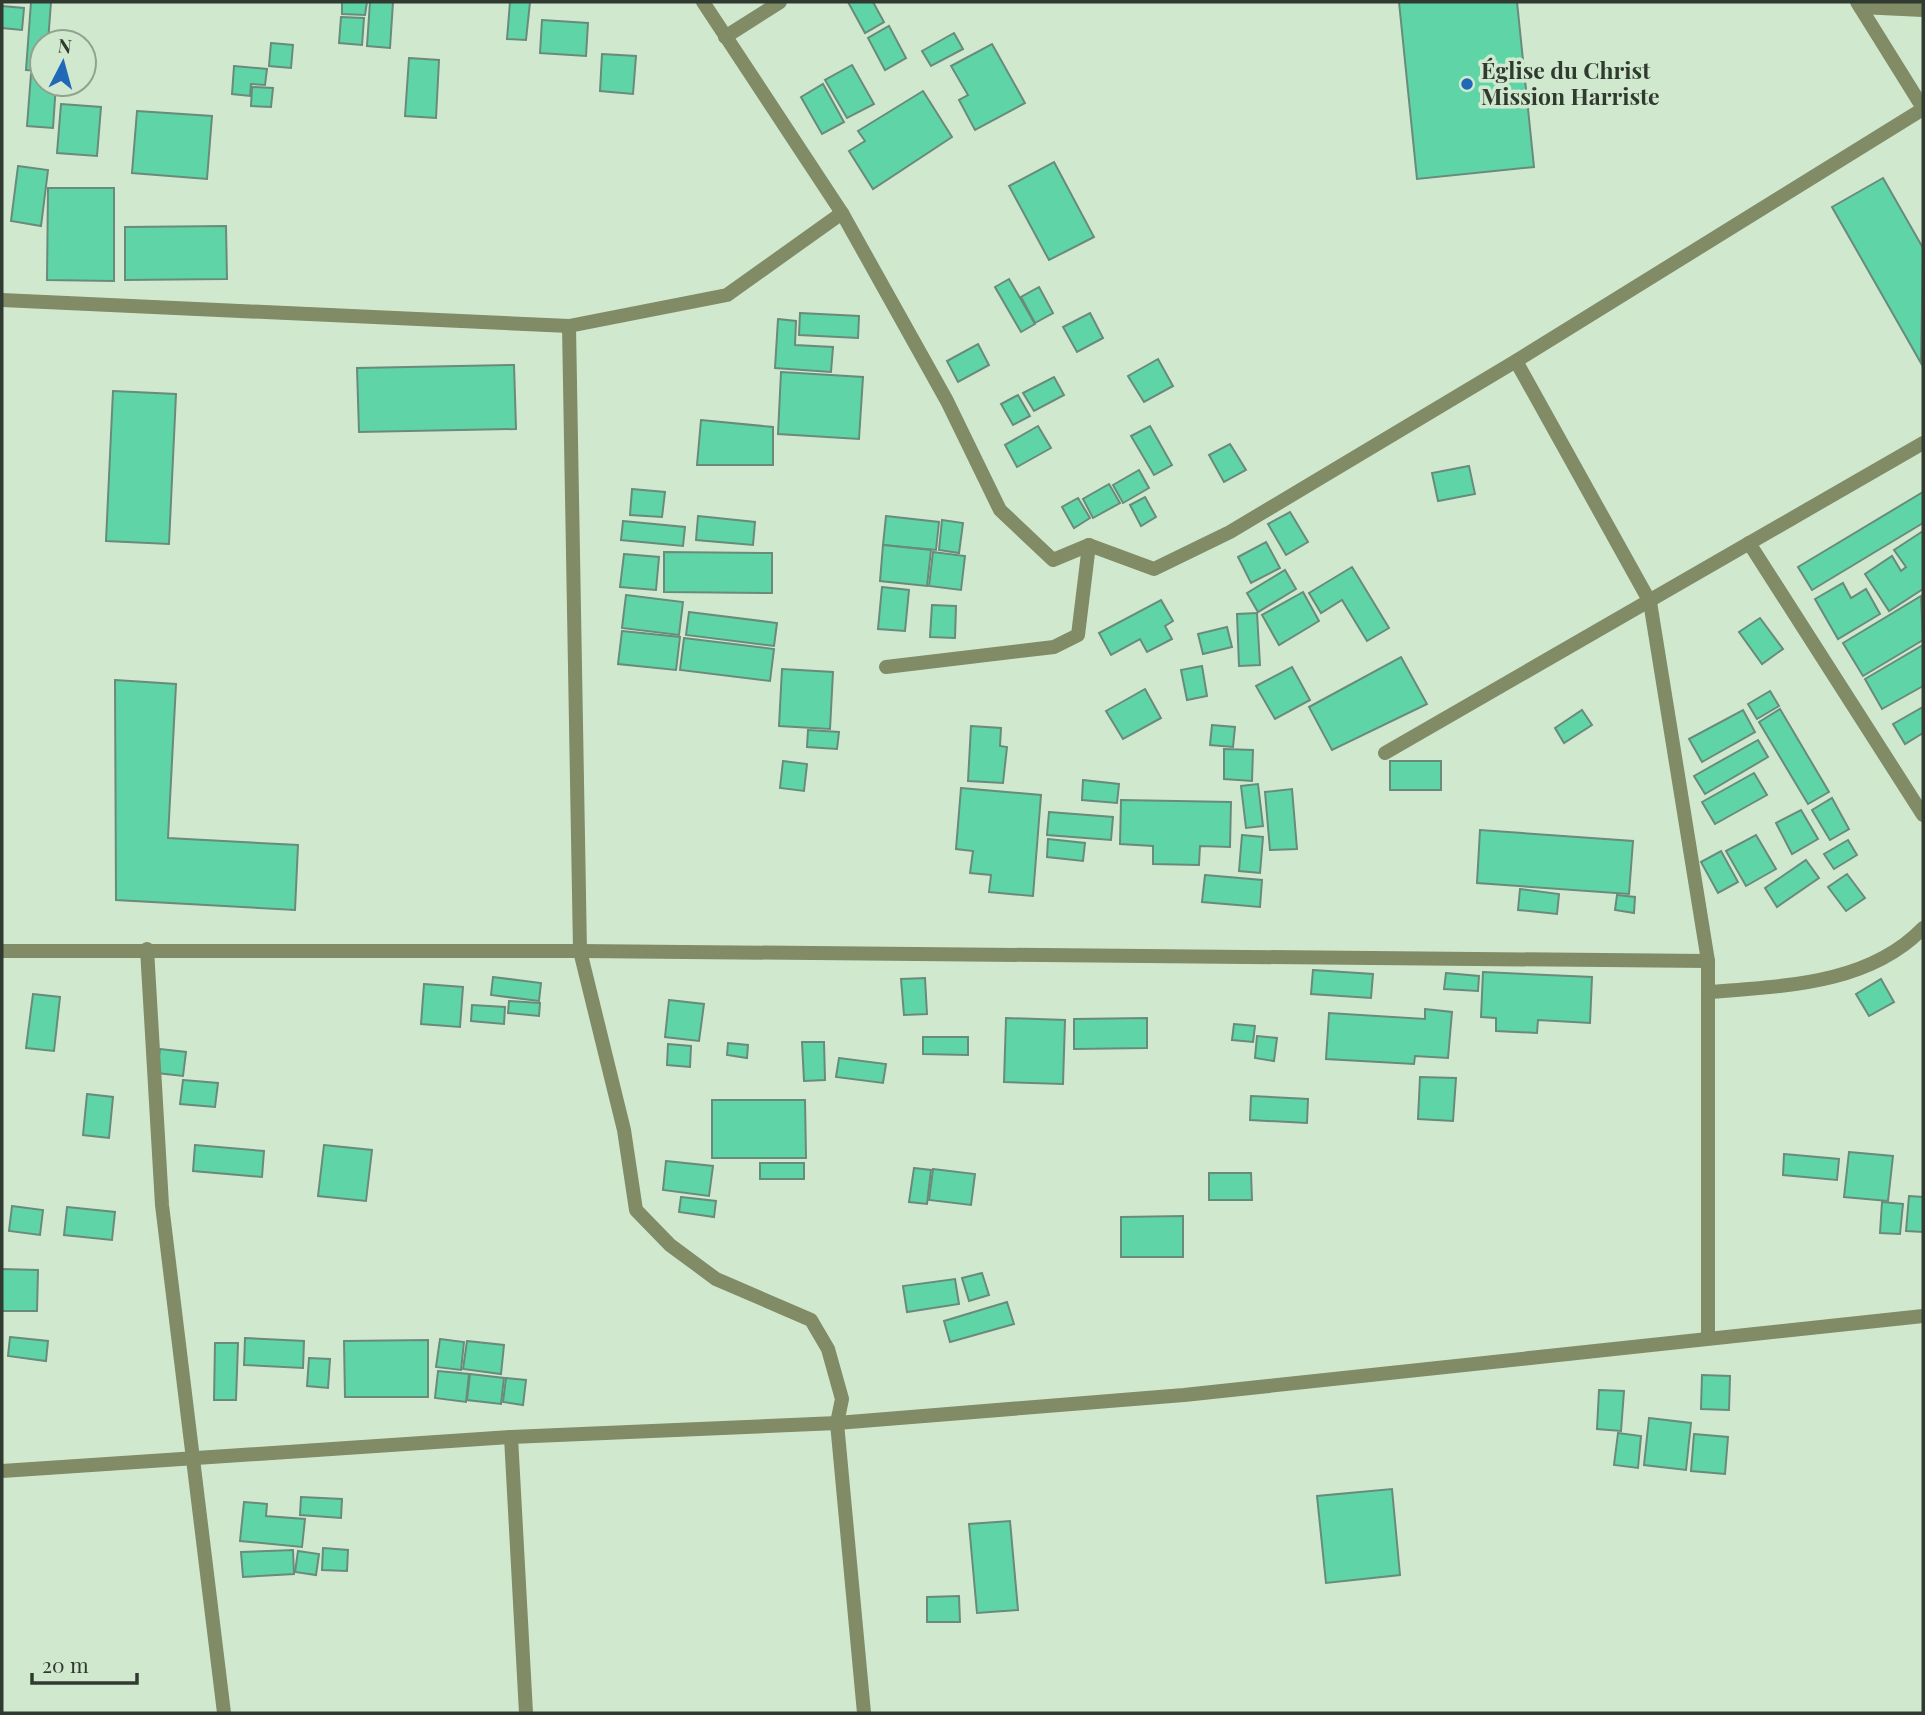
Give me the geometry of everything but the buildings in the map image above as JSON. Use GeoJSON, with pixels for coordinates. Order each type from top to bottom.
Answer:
{"type":"FeatureCollection","features":[{"type":"Feature","properties":{"kind":"street"},"geometry":{"type":"LineString","coordinates":[[703,2],[842,213],[947,401],[1000,510],[1053,560],[1089,545],[1154,569],[1230,532],[1516,361],[1923,109],[1858,5]]}},
{"type":"Feature","properties":{"kind":"street"},"geometry":{"type":"LineString","coordinates":[[724,37],[780,2]]}},
{"type":"Feature","properties":{"kind":"street"},"geometry":{"type":"LineString","coordinates":[[1858,5],[1923,10]]}},
{"type":"Feature","properties":{"kind":"street"},"geometry":{"type":"LineString","coordinates":[[2,300],[569,326],[727,295],[842,213]]}},
{"type":"Feature","properties":{"kind":"street"},"geometry":{"type":"LineString","coordinates":[[569,326],[580,951],[624,1130],[636,1210],[670,1245],[716,1279],[811,1320],[828,1349],[842,1399],[837,1423],[864,1713]]}},
{"type":"Feature","properties":{"kind":"street"},"geometry":{"type":"LineString","coordinates":[[1516,361],[1650,602],[1708,961],[1708,1337]]}},
{"type":"Feature","properties":{"kind":"street"},"geometry":{"type":"LineString","coordinates":[[1385,753],[1923,443]]}},
{"type":"Feature","properties":{"kind":"street"},"geometry":{"type":"LineString","coordinates":[[1749,543],[1923,815]]}},
{"type":"Feature","properties":{"kind":"street"},"geometry":{"type":"LineString","coordinates":[[886,667],[1054,647],[1078,635],[1089,545]]}},
{"type":"Feature","properties":{"kind":"street"},"geometry":{"type":"LineString","coordinates":[[1709,992],[1821,981],[1873,963],[1923,928]]}},
{"type":"Feature","properties":{"kind":"street"},"geometry":{"type":"LineString","coordinates":[[146,949],[162,1205],[191,1460],[224,1713]]}},
{"type":"Feature","properties":{"kind":"street"},"geometry":{"type":"LineString","coordinates":[[2,951],[580,951],[1708,961]]}},
{"type":"Feature","properties":{"kind":"street"},"geometry":{"type":"LineString","coordinates":[[2,1471],[511,1437],[837,1423],[1184,1395],[1923,1316]]}},
{"type":"Feature","properties":{"kind":"street"},"geometry":{"type":"LineString","coordinates":[[511,1437],[526,1713]]}},
{"type":"Feature","properties":{"kind":"place","name":"Église du Christ Mission Harriste"},"geometry":{"type":"Point","coordinates":[1467,84]}}]}
